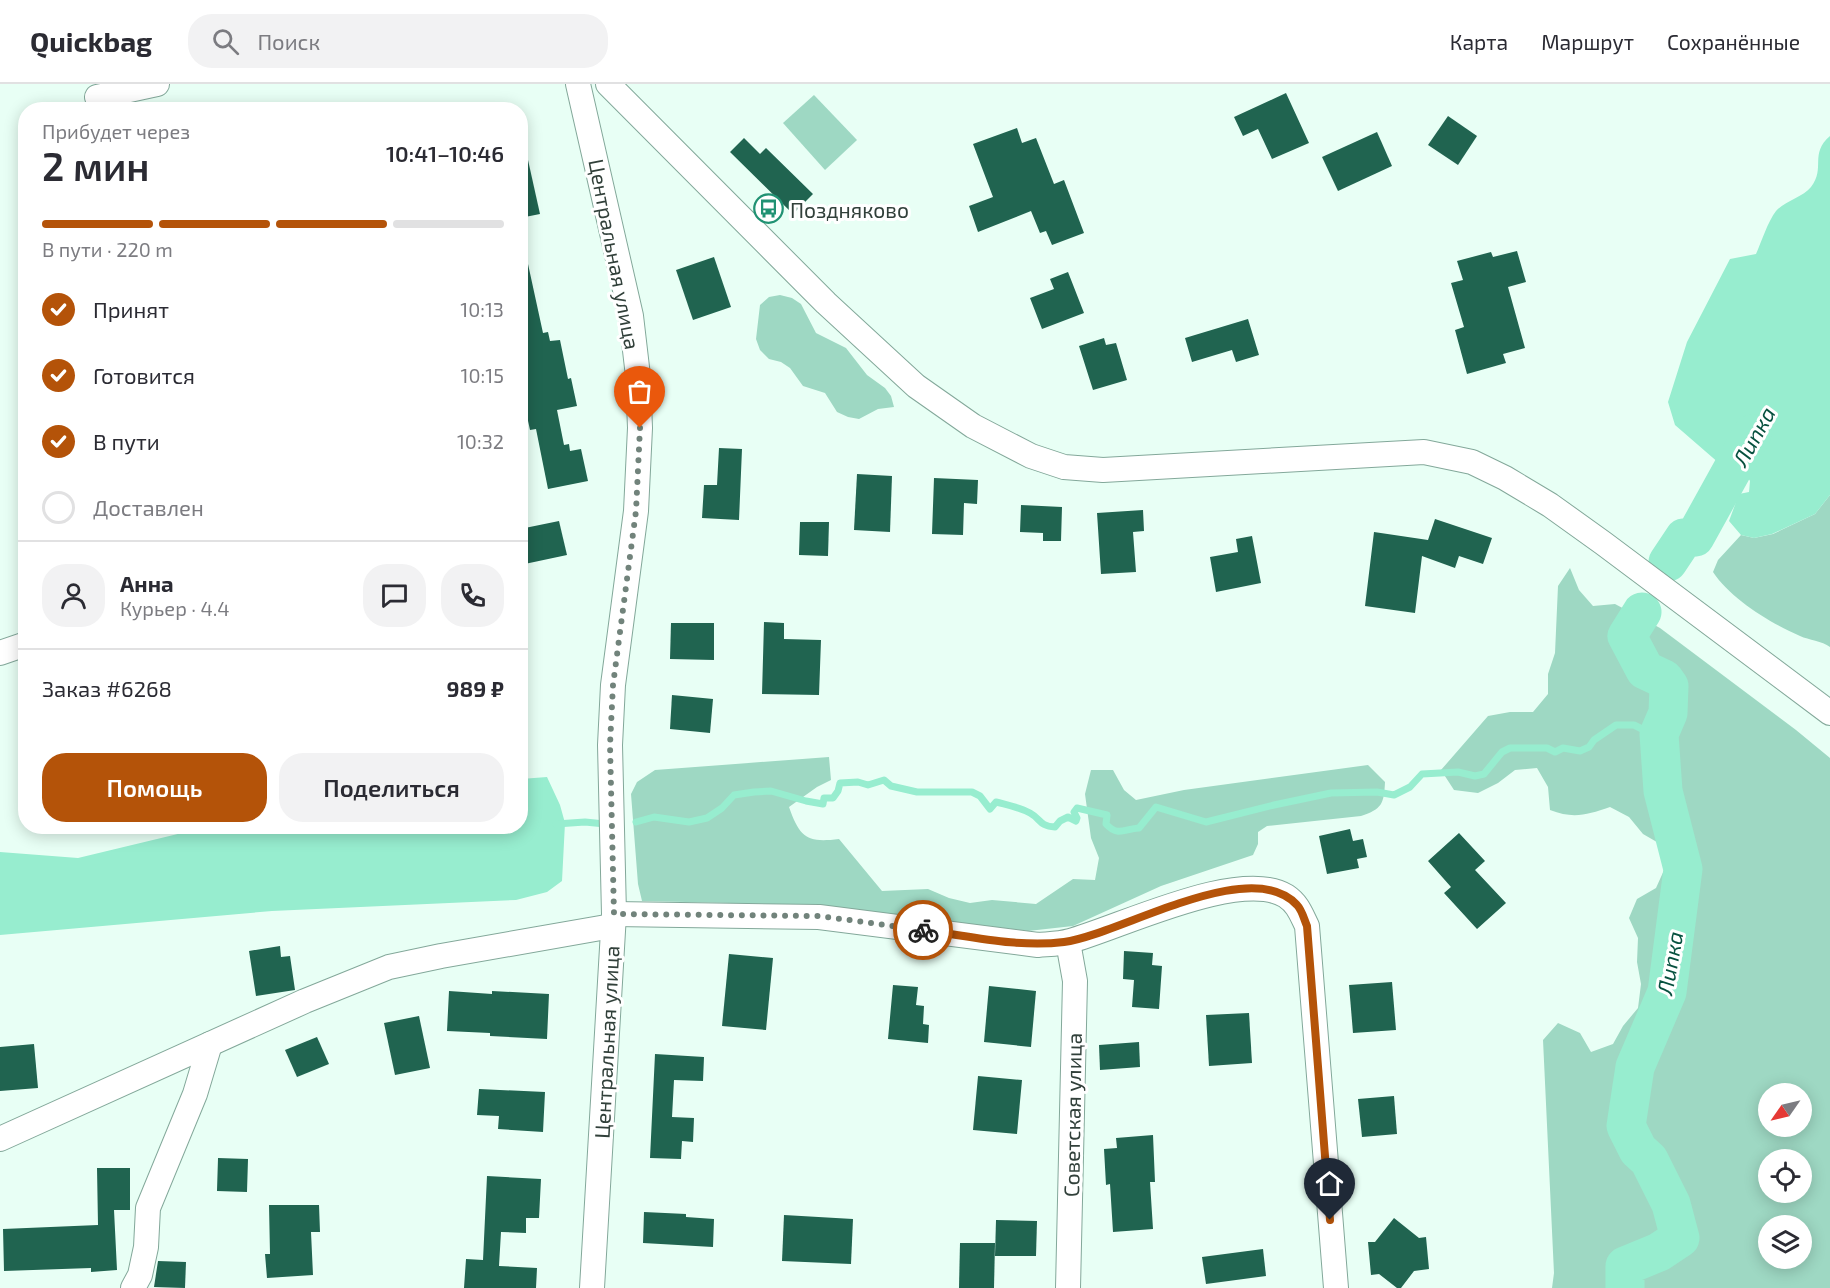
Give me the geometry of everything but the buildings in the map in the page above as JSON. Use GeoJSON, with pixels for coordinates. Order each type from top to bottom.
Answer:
{"type":"FeatureCollection","features":[{"type":"Feature","properties":{"kind":"street"},"geometry":{"type":"LineString","coordinates":[[97,97],[157,84]]}},
{"type":"Feature","properties":{"kind":"street","name":"Центральная улица"},"geometry":{"type":"LineString","coordinates":[[578,84],[630,308],[638,376],[640,418],[636,511],[613,685],[611,721],[613,920],[592,1288]]}},
{"type":"Feature","properties":{"kind":"street"},"geometry":{"type":"LineString","coordinates":[[608,84],[826,303],[916,386],[973,426],[1031,456],[1064,467],[1103,471],[1424,452],[1472,462],[1505,478],[1559,511],[1830,713]]}},
{"type":"Feature","properties":{"kind":"street"},"geometry":{"type":"LineString","coordinates":[[0,653],[18,647]]}},
{"type":"Feature","properties":{"kind":"street"},"geometry":{"type":"LineString","coordinates":[[0,1139],[305,1001],[389,968],[613,920],[819,916],[1038,945],[1068,942],[1206,895],[1266,889],[1285,896],[1298,906],[1307,926],[1336,1288]]}},
{"type":"Feature","properties":{"kind":"street","name":"Советская улица"},"geometry":{"type":"LineString","coordinates":[[1068,942],[1075,981],[1068,1288]]}},
{"type":"Feature","properties":{"kind":"street"},"geometry":{"type":"LineString","coordinates":[[133,1288],[140,1275],[146,1247],[148,1208],[195,1094],[210,1044]]}},
{"type":"Feature","properties":{"kind":"shaded area"},"geometry":{"type":"Polygon","coordinates":[[[814,95],[857,140],[825,170],[783,123],[814,95]]]}},
{"type":"Feature","properties":{"kind":"shaded area"},"geometry":{"type":"Polygon","coordinates":[[[780,295],[792,298],[801,304],[816,333],[846,348],[867,375],[885,388],[891,396],[894,407],[878,409],[859,419],[848,417],[837,412],[825,393],[803,386],[790,368],[781,362],[769,359],[760,350],[756,339],[760,305],[769,297],[780,295]]]}},
{"type":"Feature","properties":{"kind":"shaded area"},"geometry":{"type":"Polygon","coordinates":[[[1830,495],[1830,647],[1800,636],[1764,617],[1730,592],[1713,572],[1718,560],[1741,535],[1754,538],[1773,534],[1815,514],[1830,495]]]}},
{"type":"Feature","properties":{"kind":"shaded area"},"geometry":{"type":"Polygon","coordinates":[[[1570,568],[1579,590],[1593,606],[1615,604],[1660,628],[1830,758],[1830,1288],[1552,1288],[1554,1273],[1543,1040],[1558,1023],[1580,1033],[1591,1052],[1613,1044],[1623,1026],[1638,1008],[1641,984],[1637,962],[1638,938],[1629,918],[1637,899],[1656,888],[1665,868],[1662,845],[1643,834],[1629,817],[1610,807],[1580,815],[1550,810],[1548,787],[1537,768],[1515,770],[1498,783],[1478,793],[1454,790],[1441,770],[1488,716],[1510,712],[1533,712],[1548,694],[1548,674],[1555,653],[1558,586],[1570,568]]]}},
{"type":"Feature","properties":{"kind":"shaded area"},"geometry":{"type":"Polygon","coordinates":[[[829,757],[831,780],[789,807],[801,832],[812,839],[839,839],[882,891],[928,889],[949,898],[970,903],[992,900],[1036,904],[1073,879],[1095,880],[1099,858],[1091,838],[1085,794],[1091,770],[1113,770],[1124,790],[1136,800],[1184,790],[1368,765],[1385,782],[1383,801],[1378,808],[1368,813],[1361,816],[1267,826],[1258,832],[1258,844],[1253,855],[1161,886],[1073,926],[1028,931],[816,905],[642,901],[638,884],[631,794],[637,782],[655,770],[829,757]]]}},
{"type":"Feature","properties":{"kind":"water"},"geometry":{"type":"Polygon","coordinates":[[[1830,136],[1830,495],[1815,514],[1772,534],[1754,538],[1741,535],[1729,521],[1739,494],[1749,492],[1750,481],[1744,471],[1732,482],[1725,481],[1720,472],[1720,464],[1675,425],[1668,402],[1687,342],[1730,259],[1756,254],[1767,226],[1776,211],[1811,187],[1817,174],[1820,149],[1830,136]]]}},
{"type":"Feature","properties":{"kind":"water"},"geometry":{"type":"Polygon","coordinates":[[[547,777],[560,805],[565,823],[562,881],[547,892],[516,900],[272,911],[0,935],[0,852],[78,858],[178,834],[528,834],[528,778],[547,777]]]}},
{"type":"Feature","properties":{"kind":"waterway","name":"Липка"},"geometry":{"type":"LineString","coordinates":[[1668,562],[1684,538],[1695,537],[1752,434]]}},
{"type":"Feature","properties":{"kind":"waterway","name":"Липка"},"geometry":{"type":"LineString","coordinates":[[1625,1288],[1625,1266],[1659,1252],[1680,1238],[1671,1204],[1649,1160],[1638,1150],[1626,1126],[1635,1067],[1667,992],[1683,869],[1663,791],[1659,734],[1668,713],[1669,686],[1664,679],[1645,670],[1627,636],[1642,612]]}},
{"type":"Feature","properties":{"kind":"waterway"},"geometry":{"type":"LineString","coordinates":[[636,822],[654,817],[689,822],[707,818],[722,808],[734,795],[754,792],[771,791],[823,804],[824,798],[833,798],[840,783],[858,782],[868,785],[884,780],[891,786],[917,792],[972,792],[980,796],[990,809],[996,802],[1013,806],[1034,815],[1043,824],[1055,827],[1068,817],[1076,821],[1074,812],[1077,808],[1107,815],[1106,824],[1114,830],[1121,831],[1139,828],[1156,807],[1206,822],[1331,793],[1377,792],[1394,795],[1410,787],[1422,774],[1458,772],[1475,776],[1484,774],[1502,752],[1510,748],[1547,748],[1555,752],[1563,748],[1580,751],[1589,747],[1594,740],[1616,725],[1634,725],[1650,733],[1659,734]]}},
{"type":"Feature","properties":{"kind":"waterway"},"geometry":{"type":"LineString","coordinates":[[556,824],[585,822],[605,824]]}},
{"type":"Feature","properties":{"kind":"way so far"},"geometry":{"type":"LineString","coordinates":[[640,428],[636,511],[613,685],[610,745],[614,914],[819,916],[923,930]]}},
{"type":"Feature","properties":{"kind":"place","name":"Поздняково"},"geometry":{"type":"Point","coordinates":[769,209]}},
{"type":"Feature","properties":{"kind":"route"},"geometry":{"type":"LineString","coordinates":[[923,930],[1038,945],[1068,942],[1206,895],[1266,889],[1285,896],[1298,906],[1307,926],[1330,1220]]}}]}
